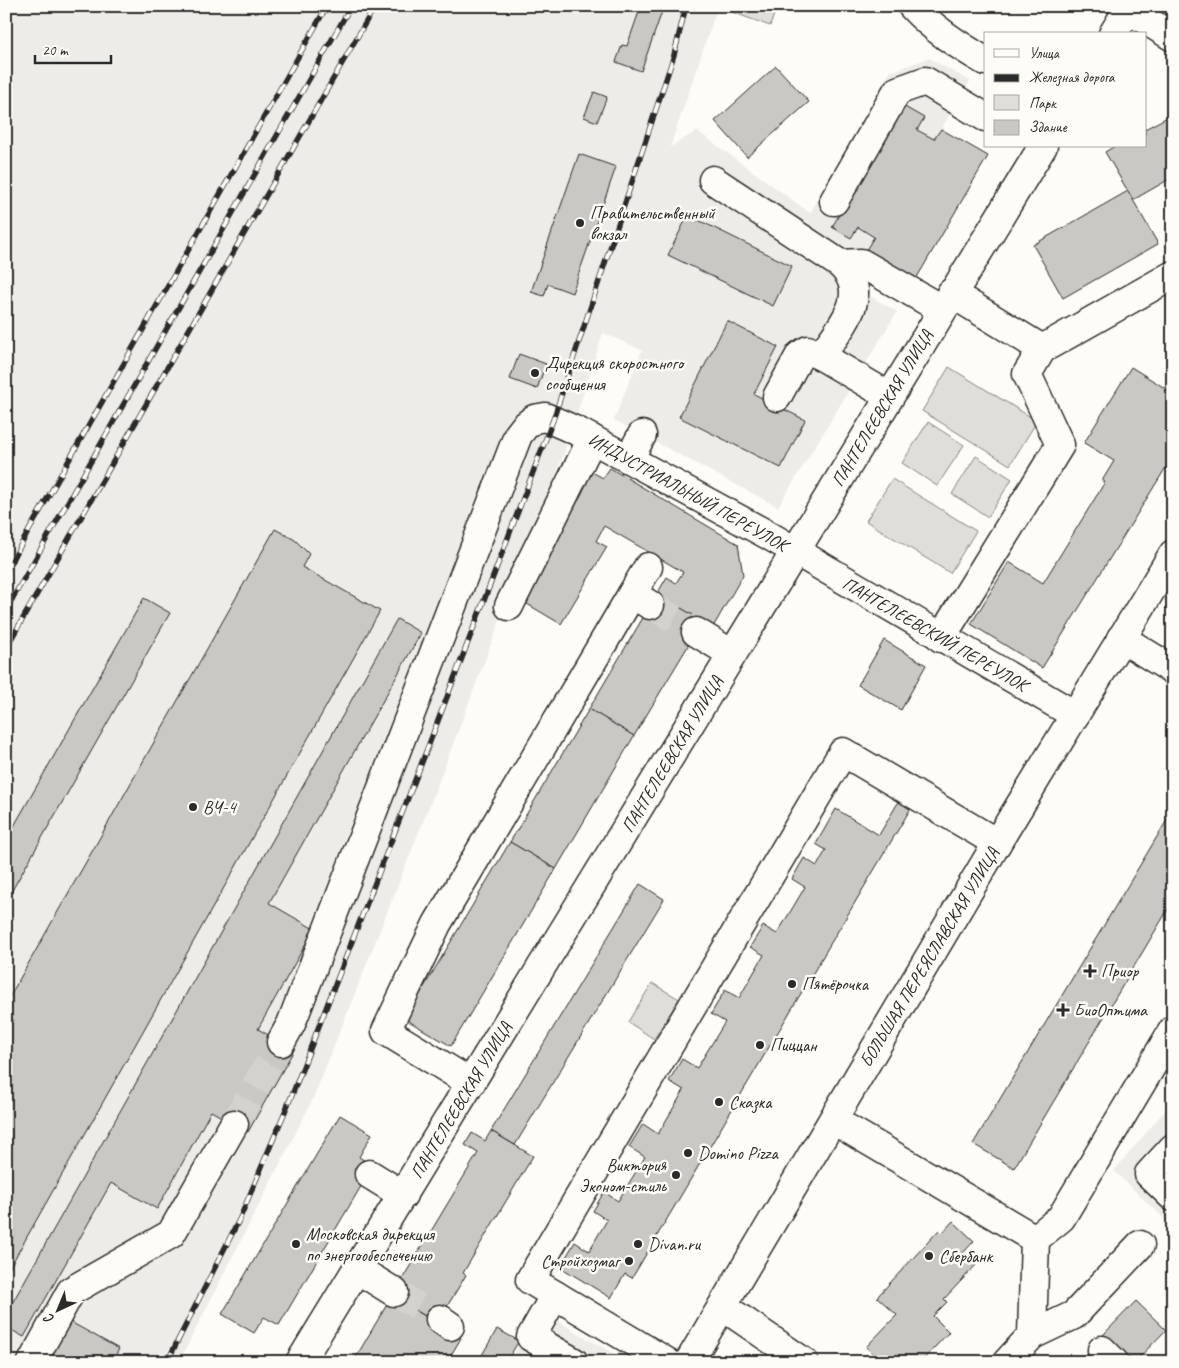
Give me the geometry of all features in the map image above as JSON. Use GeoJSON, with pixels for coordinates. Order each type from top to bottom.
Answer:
{"type":"FeatureCollection","features":[{"type":"Feature","properties":{"kind":"street"},"geometry":{"type":"LineString","coordinates":[[912,6],[942,33],[984,60]]}},
{"type":"Feature","properties":{"kind":"street"},"geometry":{"type":"LineString","coordinates":[[1114,32],[1129,8],[1173,37]]}},
{"type":"Feature","properties":{"kind":"street"},"geometry":{"type":"LineString","coordinates":[[834,201],[896,91],[925,81],[984,116]]}},
{"type":"Feature","properties":{"kind":"street","name":"ПАНТЕЛЕЕВСКАЯ УЛИЦА"},"geometry":{"type":"LineString","coordinates":[[300,1362],[796,552],[1039,148]]}},
{"type":"Feature","properties":{"kind":"street"},"geometry":{"type":"LineString","coordinates":[[713,180],[840,264],[848,272],[853,282],[854,304],[821,356]]}},
{"type":"Feature","properties":{"kind":"street"},"geometry":{"type":"LineString","coordinates":[[840,264],[861,263],[946,301],[1042,349]]}},
{"type":"Feature","properties":{"kind":"street"},"geometry":{"type":"LineString","coordinates":[[941,638],[1060,445],[1027,374],[1042,349],[1173,275]]}},
{"type":"Feature","properties":{"kind":"street"},"geometry":{"type":"LineString","coordinates":[[777,397],[804,351],[808,350],[889,396]]}},
{"type":"Feature","properties":{"kind":"street","name":"ИНДУСТРИАЛЬНЫЙ ПЕРЕУЛОК"},"geometry":{"type":"LineString","coordinates":[[281,1042],[295,1015],[518,435],[530,422],[545,417],[585,436],[796,552]]}},
{"type":"Feature","properties":{"kind":"street"},"geometry":{"type":"LineString","coordinates":[[629,460],[642,435]]}},
{"type":"Feature","properties":{"kind":"street"},"geometry":{"type":"LineString","coordinates":[[509,606],[585,436]]}},
{"type":"Feature","properties":{"kind":"street","name":"ПАНТЕЛЕЕВСКИЙ ПЕРЕУЛОК"},"geometry":{"type":"LineString","coordinates":[[796,552],[1075,715]]}},
{"type":"Feature","properties":{"kind":"street","name":"БОЛЬШАЯ ПЕРЕЯСЛАВСКАЯ УЛИЦА"},"geometry":{"type":"LineString","coordinates":[[689,1362],[997,843],[1173,554]]}},
{"type":"Feature","properties":{"kind":"street"},"geometry":{"type":"LineString","coordinates":[[471,1083],[386,1031],[437,924],[642,599],[648,567]]}},
{"type":"Feature","properties":{"kind":"street"},"geometry":{"type":"LineString","coordinates":[[696,632],[732,654]]}},
{"type":"Feature","properties":{"kind":"street"},"geometry":{"type":"LineString","coordinates":[[1121,638],[1173,670]]}},
{"type":"Feature","properties":{"kind":"street"},"geometry":{"type":"LineString","coordinates":[[667,1362],[530,1280],[843,752],[997,843]]}},
{"type":"Feature","properties":{"kind":"street"},"geometry":{"type":"LineString","coordinates":[[1032,1335],[1035,1239],[1061,1218],[1173,1030]]}},
{"type":"Feature","properties":{"kind":"street"},"geometry":{"type":"LineString","coordinates":[[833,1120],[1035,1239]]}},
{"type":"Feature","properties":{"kind":"street"},"geometry":{"type":"LineString","coordinates":[[32,1362],[71,1291],[171,1234],[234,1124]]}},
{"type":"Feature","properties":{"kind":"street"},"geometry":{"type":"LineString","coordinates":[[1173,1148],[1149,1174],[1173,1197]]}},
{"type":"Feature","properties":{"kind":"street"},"geometry":{"type":"LineString","coordinates":[[369,1174],[402,1195]]}},
{"type":"Feature","properties":{"kind":"street"},"geometry":{"type":"LineString","coordinates":[[1006,1362],[1032,1335],[1074,1315],[1140,1245]]}},
{"type":"Feature","properties":{"kind":"street"},"geometry":{"type":"LineString","coordinates":[[357,1269],[394,1292]]}},
{"type":"Feature","properties":{"kind":"street"},"geometry":{"type":"LineString","coordinates":[[555,1295],[531,1337],[574,1362]]}},
{"type":"Feature","properties":{"kind":"street"},"geometry":{"type":"LineString","coordinates":[[722,1306],[804,1362]]}},
{"type":"Feature","properties":{"kind":"shaded area"},"geometry":{"type":"Polygon","coordinates":[[[6,6],[718,6],[670,147],[697,131],[810,213],[890,72],[929,58],[970,81],[941,129],[988,156],[916,279],[884,261],[864,292],[897,312],[778,507],[614,420],[642,350],[603,333],[563,456],[432,799],[313,1099],[179,1362],[6,1362],[6,6]]]}},
{"type":"Feature","properties":{"kind":"shaded area"},"geometry":{"type":"Polygon","coordinates":[[[1173,1101],[1173,1227],[1114,1171],[1173,1101]]]}},
{"type":"Feature","properties":{"kind":"shaded area"},"geometry":{"type":"Polygon","coordinates":[[[539,1310],[628,1362],[509,1362],[539,1310]]]}},
{"type":"Feature","properties":{"kind":"green space"},"geometry":{"type":"Polygon","coordinates":[[[734,6],[777,6],[770,26],[732,12],[734,6]]]}},
{"type":"Feature","properties":{"kind":"green space"},"geometry":{"type":"Polygon","coordinates":[[[949,367],[1037,421],[1010,465],[922,411],[949,367]]]}},
{"type":"Feature","properties":{"kind":"green space"},"geometry":{"type":"Polygon","coordinates":[[[928,422],[964,445],[937,486],[902,463],[928,422]]]}},
{"type":"Feature","properties":{"kind":"green space"},"geometry":{"type":"Polygon","coordinates":[[[976,456],[1012,479],[988,517],[952,494],[976,456]]]}},
{"type":"Feature","properties":{"kind":"green space"},"geometry":{"type":"Polygon","coordinates":[[[892,479],[976,531],[950,573],[866,521],[892,479]]]}},
{"type":"Feature","properties":{"kind":"green space"},"geometry":{"type":"Polygon","coordinates":[[[652,983],[679,999],[654,1039],[628,1022],[652,983]]]}},
{"type":"Feature","properties":{"kind":"building"},"geometry":{"type":"Polygon","coordinates":[[[641,6],[664,6],[641,71],[616,62],[622,45],[627,46],[641,6]]]}},
{"type":"Feature","properties":{"kind":"building"},"geometry":{"type":"Polygon","coordinates":[[[776,66],[809,102],[747,157],[715,121],[776,66]]]}},
{"type":"Feature","properties":{"kind":"building"},"geometry":{"type":"Polygon","coordinates":[[[594,92],[607,97],[597,122],[584,117],[594,92]]]}},
{"type":"Feature","properties":{"kind":"building"},"geometry":{"type":"Polygon","coordinates":[[[903,106],[924,118],[917,130],[934,139],[941,129],[988,156],[916,279],[866,250],[874,237],[858,227],[851,238],[832,227],[903,106]]]}},
{"type":"Feature","properties":{"kind":"building"},"geometry":{"type":"Polygon","coordinates":[[[1173,114],[1173,177],[1133,200],[1105,152],[1112,148],[1146,148],[1146,128],[1173,114]]]}},
{"type":"Feature","properties":{"kind":"building"},"geometry":{"type":"Polygon","coordinates":[[[579,154],[616,167],[572,293],[548,284],[544,296],[531,292],[579,154]]]}},
{"type":"Feature","properties":{"kind":"building"},"geometry":{"type":"Polygon","coordinates":[[[1128,191],[1158,244],[1063,298],[1033,245],[1128,191]]]}},
{"type":"Feature","properties":{"kind":"building"},"geometry":{"type":"Polygon","coordinates":[[[688,215],[792,266],[773,306],[668,255],[688,215]]]}},
{"type":"Feature","properties":{"kind":"building"},"geometry":{"type":"Polygon","coordinates":[[[727,321],[778,347],[754,394],[805,420],[781,468],[679,417],[727,321]]]}},
{"type":"Feature","properties":{"kind":"building"},"geometry":{"type":"Polygon","coordinates":[[[519,354],[546,364],[537,389],[510,379],[519,354]]]}},
{"type":"Feature","properties":{"kind":"building"},"geometry":{"type":"Polygon","coordinates":[[[1131,367],[1173,393],[1173,456],[1042,668],[971,624],[1009,562],[1043,583],[1105,482],[1102,481],[1114,461],[1084,443],[1131,367]]]}},
{"type":"Feature","properties":{"kind":"building"},"geometry":{"type":"Polygon","coordinates":[[[610,468],[738,544],[743,575],[713,627],[657,594],[667,577],[676,583],[683,572],[604,526],[596,541],[607,547],[561,624],[517,598],[592,472],[603,478],[610,468]]]}},
{"type":"Feature","properties":{"kind":"building","name":"ВЧ-4"},"geometry":{"type":"Polygon","coordinates":[[[275,529],[295,540],[309,554],[302,567],[380,611],[6,1274],[6,1003],[275,529]]]}},
{"type":"Feature","properties":{"kind":"building"},"geometry":{"type":"Polygon","coordinates":[[[657,594],[703,621],[634,736],[589,709],[657,594]]]}},
{"type":"Feature","properties":{"kind":"building"},"geometry":{"type":"Polygon","coordinates":[[[144,598],[170,613],[6,901],[6,840],[144,598]]]}},
{"type":"Feature","properties":{"kind":"building"},"geometry":{"type":"Polygon","coordinates":[[[397,619],[421,633],[269,903],[314,929],[258,1029],[294,1050],[248,1132],[211,1111],[157,1209],[111,1183],[24,1337],[6,1327],[6,1314],[397,619]]]}},
{"type":"Feature","properties":{"kind":"building"},"geometry":{"type":"Polygon","coordinates":[[[884,640],[926,665],[901,710],[858,685],[884,640]]]}},
{"type":"Feature","properties":{"kind":"building"},"geometry":{"type":"Polygon","coordinates":[[[589,709],[634,736],[556,869],[510,842],[589,709]]]}},
{"type":"Feature","properties":{"kind":"building"},"geometry":{"type":"Polygon","coordinates":[[[899,801],[911,808],[632,1278],[625,1274],[611,1298],[560,1267],[575,1242],[589,1251],[607,1220],[593,1211],[604,1192],[618,1201],[645,1157],[629,1147],[643,1124],[658,1134],[684,1090],[669,1081],[682,1059],[697,1068],[725,1022],[711,1014],[725,990],[739,998],[764,955],[750,947],[763,926],[777,934],[805,887],[792,879],[804,858],[817,866],[826,850],[816,844],[836,809],[879,835],[899,801]]]}},
{"type":"Feature","properties":{"kind":"building"},"geometry":{"type":"Polygon","coordinates":[[[1173,810],[1173,901],[1014,1168],[973,1144],[1173,810]]]}},
{"type":"Feature","properties":{"kind":"building"},"geometry":{"type":"Polygon","coordinates":[[[510,842],[556,869],[451,1046],[405,1019],[510,842]]]}},
{"type":"Feature","properties":{"kind":"building"},"geometry":{"type":"Polygon","coordinates":[[[640,884],[664,899],[515,1145],[491,1131],[640,884]]]}},
{"type":"Feature","properties":{"kind":"building","name":"Московская дирекция по энергообеспечению"},"geometry":{"type":"Polygon","coordinates":[[[340,1115],[372,1134],[359,1157],[373,1166],[279,1325],[264,1317],[254,1333],[222,1314],[340,1115]]]}},
{"type":"Feature","properties":{"kind":"building"},"geometry":{"type":"Polygon","coordinates":[[[491,1131],[533,1156],[463,1273],[466,1275],[437,1323],[392,1296],[478,1153],[465,1145],[472,1133],[485,1141],[491,1131]]]}},
{"type":"Feature","properties":{"kind":"building"},"geometry":{"type":"Polygon","coordinates":[[[953,1221],[974,1241],[963,1253],[976,1265],[944,1299],[947,1302],[933,1316],[949,1332],[921,1362],[882,1362],[866,1347],[897,1315],[877,1297],[939,1230],[942,1233],[953,1221]]]}},
{"type":"Feature","properties":{"kind":"building"},"geometry":{"type":"Polygon","coordinates":[[[392,1296],[461,1338],[447,1362],[353,1362],[392,1296]]]}},
{"type":"Feature","properties":{"kind":"building"},"geometry":{"type":"Polygon","coordinates":[[[1136,1301],[1166,1330],[1135,1362],[1130,1362],[1103,1335],[1136,1301]]]}},
{"type":"Feature","properties":{"kind":"building"},"geometry":{"type":"Polygon","coordinates":[[[67,1320],[119,1349],[112,1362],[44,1362],[67,1320]]]}},
{"type":"Feature","properties":{"kind":"building"},"geometry":{"type":"Polygon","coordinates":[[[497,1329],[519,1341],[506,1362],[478,1362],[497,1329]]]}},
{"type":"Feature","properties":{"kind":"tunnel"},"geometry":{"type":"LineString","coordinates":[[650,605],[696,632]]}},
{"type":"Feature","properties":{"kind":"tunnel"},"geometry":{"type":"LineString","coordinates":[[234,1124],[281,1042]]}},
{"type":"Feature","properties":{"kind":"tunnel"},"geometry":{"type":"LineString","coordinates":[[394,1292],[440,1319]]}},
{"type":"Feature","properties":{"kind":"railway"},"geometry":{"type":"LineString","coordinates":[[6,571],[327,6]]}},
{"type":"Feature","properties":{"kind":"railway"},"geometry":{"type":"LineString","coordinates":[[6,610],[351,6]]}},
{"type":"Feature","properties":{"kind":"railway"},"geometry":{"type":"LineString","coordinates":[[6,648],[375,6]]}},
{"type":"Feature","properties":{"kind":"railway"},"geometry":{"type":"LineString","coordinates":[[167,1362],[240,1218],[292,1095],[431,739],[553,420],[674,55],[686,6]]}},
{"type":"Feature","properties":{"kind":"place","name":"Правительственный вокзал"},"geometry":{"type":"Point","coordinates":[580,223]}},
{"type":"Feature","properties":{"kind":"place","name":"Дирекция скоростного сообщения"},"geometry":{"type":"Point","coordinates":[535,373]}},
{"type":"Feature","properties":{"kind":"place","name":"ВЧ-4"},"geometry":{"type":"Point","coordinates":[193,807]}},
{"type":"Feature","properties":{"kind":"place","name":"Приор"},"geometry":{"type":"Point","coordinates":[1090,971]}},
{"type":"Feature","properties":{"kind":"place","name":"Пятёрочка"},"geometry":{"type":"Point","coordinates":[792,984]}},
{"type":"Feature","properties":{"kind":"place","name":"БиоОптима"},"geometry":{"type":"Point","coordinates":[1063,1010]}},
{"type":"Feature","properties":{"kind":"place","name":"Пиццан"},"geometry":{"type":"Point","coordinates":[760,1045]}},
{"type":"Feature","properties":{"kind":"place","name":"Сказка"},"geometry":{"type":"Point","coordinates":[719,1102]}},
{"type":"Feature","properties":{"kind":"place","name":"Domino Pizza"},"geometry":{"type":"Point","coordinates":[688,1153]}},
{"type":"Feature","properties":{"kind":"place","name":"Виктория Эконом-стиль"},"geometry":{"type":"Point","coordinates":[676,1175]}},
{"type":"Feature","properties":{"kind":"place","name":"Московская дирекция по энергообеспечению"},"geometry":{"type":"Point","coordinates":[296,1244]}},
{"type":"Feature","properties":{"kind":"place","name":"Divan.ru"},"geometry":{"type":"Point","coordinates":[638,1244]}},
{"type":"Feature","properties":{"kind":"place","name":"Сбербанк"},"geometry":{"type":"Point","coordinates":[929,1256]}},
{"type":"Feature","properties":{"kind":"place","name":"Стройхозмаг"},"geometry":{"type":"Point","coordinates":[629,1261]}}]}
